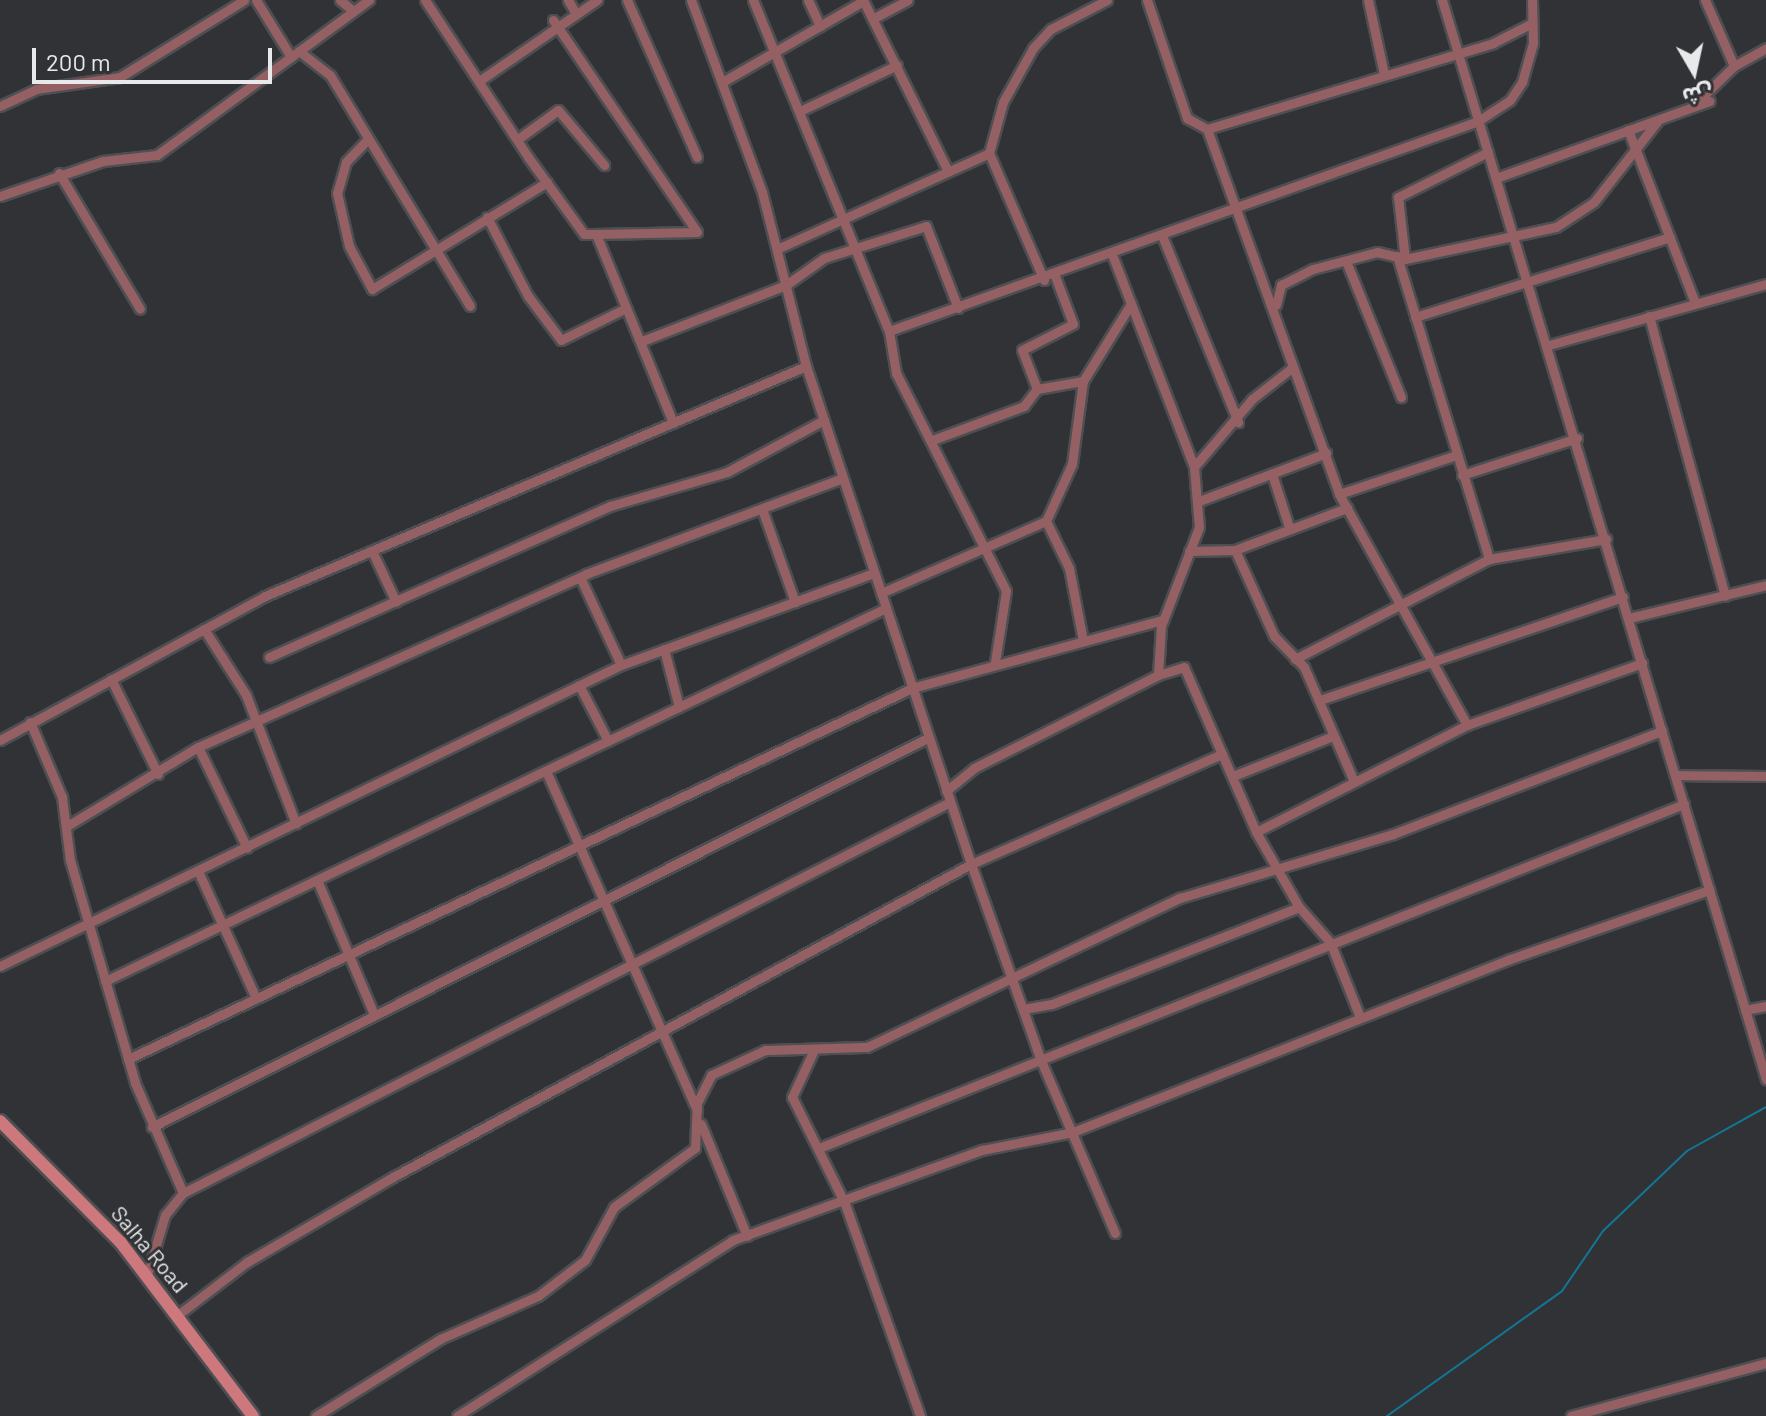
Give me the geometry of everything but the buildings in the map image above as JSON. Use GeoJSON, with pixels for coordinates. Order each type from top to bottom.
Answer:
{"type":"FeatureCollection","features":[{"type":"Feature","properties":{"kind":"main road","name":"Salha Road"},"geometry":{"type":"LineString","coordinates":[[0,1121],[147,1275],[253,1416]]}},
{"type":"Feature","properties":{"kind":"street"},"geometry":{"type":"LineString","coordinates":[[0,106],[36,89],[120,77],[244,0]]}},
{"type":"Feature","properties":{"kind":"street"},"geometry":{"type":"LineString","coordinates":[[256,0],[295,54],[330,75],[470,306]]}},
{"type":"Feature","properties":{"kind":"street"},"geometry":{"type":"LineString","coordinates":[[340,0],[353,11]]}},
{"type":"Feature","properties":{"kind":"street"},"geometry":{"type":"LineString","coordinates":[[0,196],[59,173],[157,155],[369,0]]}},
{"type":"Feature","properties":{"kind":"street"},"geometry":{"type":"LineString","coordinates":[[425,0],[482,79],[518,139],[584,234],[697,232],[555,22]]}},
{"type":"Feature","properties":{"kind":"street"},"geometry":{"type":"LineString","coordinates":[[568,0],[575,12]]}},
{"type":"Feature","properties":{"kind":"street"},"geometry":{"type":"LineString","coordinates":[[482,79],[555,22],[597,0]]}},
{"type":"Feature","properties":{"kind":"street"},"geometry":{"type":"LineString","coordinates":[[627,0],[697,157]]}},
{"type":"Feature","properties":{"kind":"street"},"geometry":{"type":"LineString","coordinates":[[691,0],[724,81],[779,248],[806,366],[971,864],[1042,1063],[1115,1233]]}},
{"type":"Feature","properties":{"kind":"street"},"geometry":{"type":"LineString","coordinates":[[753,0],[802,110],[889,331],[896,373],[935,439],[990,548],[1006,591],[995,662]]}},
{"type":"Feature","properties":{"kind":"street"},"geometry":{"type":"LineString","coordinates":[[808,0],[820,26]]}},
{"type":"Feature","properties":{"kind":"street"},"geometry":{"type":"LineString","coordinates":[[724,81],[863,0],[947,169]]}},
{"type":"Feature","properties":{"kind":"street"},"geometry":{"type":"LineString","coordinates":[[874,18],[908,0]]}},
{"type":"Feature","properties":{"kind":"street"},"geometry":{"type":"LineString","coordinates":[[1044,280],[989,153],[1003,102],[1033,48],[1051,29],[1107,0]]}},
{"type":"Feature","properties":{"kind":"street"},"geometry":{"type":"LineString","coordinates":[[1147,0],[1187,118],[1207,129],[1241,209],[1339,494],[1467,725]]}},
{"type":"Feature","properties":{"kind":"street"},"geometry":{"type":"LineString","coordinates":[[1368,0],[1384,74]]}},
{"type":"Feature","properties":{"kind":"street"},"geometry":{"type":"LineString","coordinates":[[1442,0],[1577,438],[1766,1079]]}},
{"type":"Feature","properties":{"kind":"street"},"geometry":{"type":"LineString","coordinates":[[889,331],[958,308],[997,288],[1044,280],[1113,257],[1478,121],[1510,100],[1522,82],[1532,23],[1532,0]]}},
{"type":"Feature","properties":{"kind":"street"},"geometry":{"type":"LineString","coordinates":[[1705,0],[1734,66]]}},
{"type":"Feature","properties":{"kind":"street"},"geometry":{"type":"LineString","coordinates":[[1207,129],[1457,53],[1532,23]]}},
{"type":"Feature","properties":{"kind":"street"},"geometry":{"type":"LineString","coordinates":[[1691,107],[1734,66],[1766,51]]}},
{"type":"Feature","properties":{"kind":"street"},"geometry":{"type":"LineString","coordinates":[[802,110],[897,65]]}},
{"type":"Feature","properties":{"kind":"street"},"geometry":{"type":"LineString","coordinates":[[1496,178],[1710,101]]}},
{"type":"Feature","properties":{"kind":"street"},"geometry":{"type":"LineString","coordinates":[[518,139],[558,110],[604,165]]}},
{"type":"Feature","properties":{"kind":"street"},"geometry":{"type":"LineString","coordinates":[[1276,305],[1281,285],[1377,252],[1401,257],[1516,239],[1556,227],[1594,202],[1659,119]]}},
{"type":"Feature","properties":{"kind":"street"},"geometry":{"type":"LineString","coordinates":[[1628,130],[1695,303]]}},
{"type":"Feature","properties":{"kind":"street"},"geometry":{"type":"LineString","coordinates":[[367,140],[346,162],[337,193],[349,246],[372,289],[438,253],[487,217],[547,182]]}},
{"type":"Feature","properties":{"kind":"street"},"geometry":{"type":"LineString","coordinates":[[1488,152],[1398,197],[1401,257],[1415,317],[1489,559]]}},
{"type":"Feature","properties":{"kind":"street"},"geometry":{"type":"LineString","coordinates":[[779,248],[947,169],[989,153]]}},
{"type":"Feature","properties":{"kind":"street"},"geometry":{"type":"LineString","coordinates":[[59,173],[140,309]]}},
{"type":"Feature","properties":{"kind":"street"},"geometry":{"type":"LineString","coordinates":[[487,217],[528,296],[561,340],[622,310]]}},
{"type":"Feature","properties":{"kind":"street"},"geometry":{"type":"LineString","coordinates":[[642,341],[786,285],[824,258],[926,226],[958,308]]}},
{"type":"Feature","properties":{"kind":"street"},"geometry":{"type":"LineString","coordinates":[[596,234],[622,310],[642,341],[673,423]]}},
{"type":"Feature","properties":{"kind":"street"},"geometry":{"type":"LineString","coordinates":[[1415,317],[1670,237]]}},
{"type":"Feature","properties":{"kind":"street"},"geometry":{"type":"LineString","coordinates":[[1163,238],[1238,422]]}},
{"type":"Feature","properties":{"kind":"street"},"geometry":{"type":"LineString","coordinates":[[1113,257],[1194,467],[1199,501],[1189,551],[1163,620],[1158,675]]}},
{"type":"Feature","properties":{"kind":"street"},"geometry":{"type":"LineString","coordinates":[[1346,261],[1401,397]]}},
{"type":"Feature","properties":{"kind":"street"},"geometry":{"type":"LineString","coordinates":[[1037,389],[1022,350],[1073,324],[1055,276]]}},
{"type":"Feature","properties":{"kind":"street"},"geometry":{"type":"LineString","coordinates":[[1549,345],[1766,284]]}},
{"type":"Feature","properties":{"kind":"street"},"geometry":{"type":"LineString","coordinates":[[881,593],[1046,521],[1072,464],[1083,381],[1131,304]]}},
{"type":"Feature","properties":{"kind":"street"},"geometry":{"type":"LineString","coordinates":[[1649,316],[1725,596]]}},
{"type":"Feature","properties":{"kind":"street"},"geometry":{"type":"LineString","coordinates":[[0,740],[204,629],[372,551],[806,366]]}},
{"type":"Feature","properties":{"kind":"street"},"geometry":{"type":"LineString","coordinates":[[1194,467],[1208,444],[1238,422],[1252,399],[1293,367]]}},
{"type":"Feature","properties":{"kind":"street"},"geometry":{"type":"LineString","coordinates":[[935,439],[1024,406],[1037,389],[1083,381]]}},
{"type":"Feature","properties":{"kind":"street"},"geometry":{"type":"LineString","coordinates":[[269,657],[610,506],[727,472],[824,420]]}},
{"type":"Feature","properties":{"kind":"street"},"geometry":{"type":"LineString","coordinates":[[1462,475],[1577,438]]}},
{"type":"Feature","properties":{"kind":"street"},"geometry":{"type":"LineString","coordinates":[[1199,501],[1326,453]]}},
{"type":"Feature","properties":{"kind":"street"},"geometry":{"type":"LineString","coordinates":[[1339,494],[1456,455]]}},
{"type":"Feature","properties":{"kind":"street"},"geometry":{"type":"LineString","coordinates":[[1272,474],[1289,527]]}},
{"type":"Feature","properties":{"kind":"street"},"geometry":{"type":"LineString","coordinates":[[67,826],[158,774],[198,747],[580,577],[843,478]]}},
{"type":"Feature","properties":{"kind":"street"},"geometry":{"type":"LineString","coordinates":[[1189,551],[1235,550],[1289,527],[1347,508]]}},
{"type":"Feature","properties":{"kind":"street"},"geometry":{"type":"LineString","coordinates":[[762,509],[795,602]]}},
{"type":"Feature","properties":{"kind":"street"},"geometry":{"type":"LineString","coordinates":[[1046,521],[1069,568],[1083,641]]}},
{"type":"Feature","properties":{"kind":"street"},"geometry":{"type":"LineString","coordinates":[[1295,659],[1489,559],[1606,539]]}},
{"type":"Feature","properties":{"kind":"street"},"geometry":{"type":"LineString","coordinates":[[1235,550],[1274,636],[1295,659],[1320,700],[1353,779]]}},
{"type":"Feature","properties":{"kind":"street"},"geometry":{"type":"LineString","coordinates":[[372,551],[396,602]]}},
{"type":"Feature","properties":{"kind":"street"},"geometry":{"type":"LineString","coordinates":[[0,966],[621,665],[874,573]]}},
{"type":"Feature","properties":{"kind":"street"},"geometry":{"type":"LineString","coordinates":[[580,577],[621,665]]}},
{"type":"Feature","properties":{"kind":"street"},"geometry":{"type":"LineString","coordinates":[[1629,618],[1766,585]]}},
{"type":"Feature","properties":{"kind":"street"},"geometry":{"type":"LineString","coordinates":[[1320,700],[1435,665],[1623,597]]}},
{"type":"Feature","properties":{"kind":"street"},"geometry":{"type":"LineString","coordinates":[[105,981],[886,608]]}},
{"type":"Feature","properties":{"kind":"street"},"geometry":{"type":"LineString","coordinates":[[128,1059],[575,844],[912,688],[995,662],[1163,620]]}},
{"type":"Feature","properties":{"kind":"street"},"geometry":{"type":"LineString","coordinates":[[204,629],[256,722],[296,824]]}},
{"type":"Feature","properties":{"kind":"street"},"geometry":{"type":"LineString","coordinates":[[664,649],[679,707]]}},
{"type":"Feature","properties":{"kind":"street"},"geometry":{"type":"LineString","coordinates":[[1256,832],[1340,793],[1353,779],[1467,725],[1642,663]]}},
{"type":"Feature","properties":{"kind":"street"},"geometry":{"type":"LineString","coordinates":[[946,791],[974,768],[1158,675],[1184,667],[1256,832],[1299,907],[1330,942],[1360,1017]]}},
{"type":"Feature","properties":{"kind":"street"},"geometry":{"type":"LineString","coordinates":[[111,679],[158,774]]}},
{"type":"Feature","properties":{"kind":"street"},"geometry":{"type":"LineString","coordinates":[[579,685],[608,741]]}},
{"type":"Feature","properties":{"kind":"street"},"geometry":{"type":"LineString","coordinates":[[30,722],[67,826],[88,923],[128,1059],[152,1127],[183,1193]]}},
{"type":"Feature","properties":{"kind":"street"},"geometry":{"type":"LineString","coordinates":[[316,1416],[440,1339],[538,1296],[585,1260],[614,1207],[691,1153],[700,1131],[697,1110],[711,1075],[765,1050],[813,1052],[878,1043],[1180,898],[1393,834],[1662,731]]}},
{"type":"Feature","properties":{"kind":"street"},"geometry":{"type":"LineString","coordinates":[[1233,776],[1333,736]]}},
{"type":"Feature","properties":{"kind":"street"},"geometry":{"type":"LineString","coordinates":[[152,1127],[929,737]]}},
{"type":"Feature","properties":{"kind":"street"},"geometry":{"type":"LineString","coordinates":[[198,747],[247,848]]}},
{"type":"Feature","properties":{"kind":"street"},"geometry":{"type":"LineString","coordinates":[[179,1314],[314,1223],[971,864],[1222,754]]}},
{"type":"Feature","properties":{"kind":"street"},"geometry":{"type":"LineString","coordinates":[[546,771],[575,844],[697,1110],[747,1236]]}},
{"type":"Feature","properties":{"kind":"street"},"geometry":{"type":"LineString","coordinates":[[1675,775],[1766,776]]}},
{"type":"Feature","properties":{"kind":"street"},"geometry":{"type":"LineString","coordinates":[[147,1275],[165,1215],[183,1193],[950,802]]}},
{"type":"Feature","properties":{"kind":"street"},"geometry":{"type":"LineString","coordinates":[[819,1148],[1042,1063],[1330,942],[1684,804]]}},
{"type":"Feature","properties":{"kind":"street"},"geometry":{"type":"LineString","coordinates":[[198,871],[256,998]]}},
{"type":"Feature","properties":{"kind":"street"},"geometry":{"type":"LineString","coordinates":[[317,880],[374,1014]]}},
{"type":"Feature","properties":{"kind":"street"},"geometry":{"type":"LineString","coordinates":[[457,1416],[747,1236],[845,1204],[982,1150],[1073,1132],[1360,1017],[1709,890]]}},
{"type":"Feature","properties":{"kind":"street"},"geometry":{"type":"LineString","coordinates":[[1023,1009],[1052,1004],[1299,907]]}},
{"type":"Feature","properties":{"kind":"street"},"geometry":{"type":"LineString","coordinates":[[1745,1010],[1766,1006]]}},
{"type":"Feature","properties":{"kind":"street"},"geometry":{"type":"LineString","coordinates":[[813,1052],[792,1097],[845,1204],[920,1416]]}},
{"type":"Feature","properties":{"kind":"street"},"geometry":{"type":"LineString","coordinates":[[1571,1416],[1766,1363]]}},
{"type":"Feature","properties":{"kind":"waterway"},"geometry":{"type":"LineString","coordinates":[[1387,1416],[1562,1291],[1603,1231],[1687,1151],[1766,1107]]}}]}
